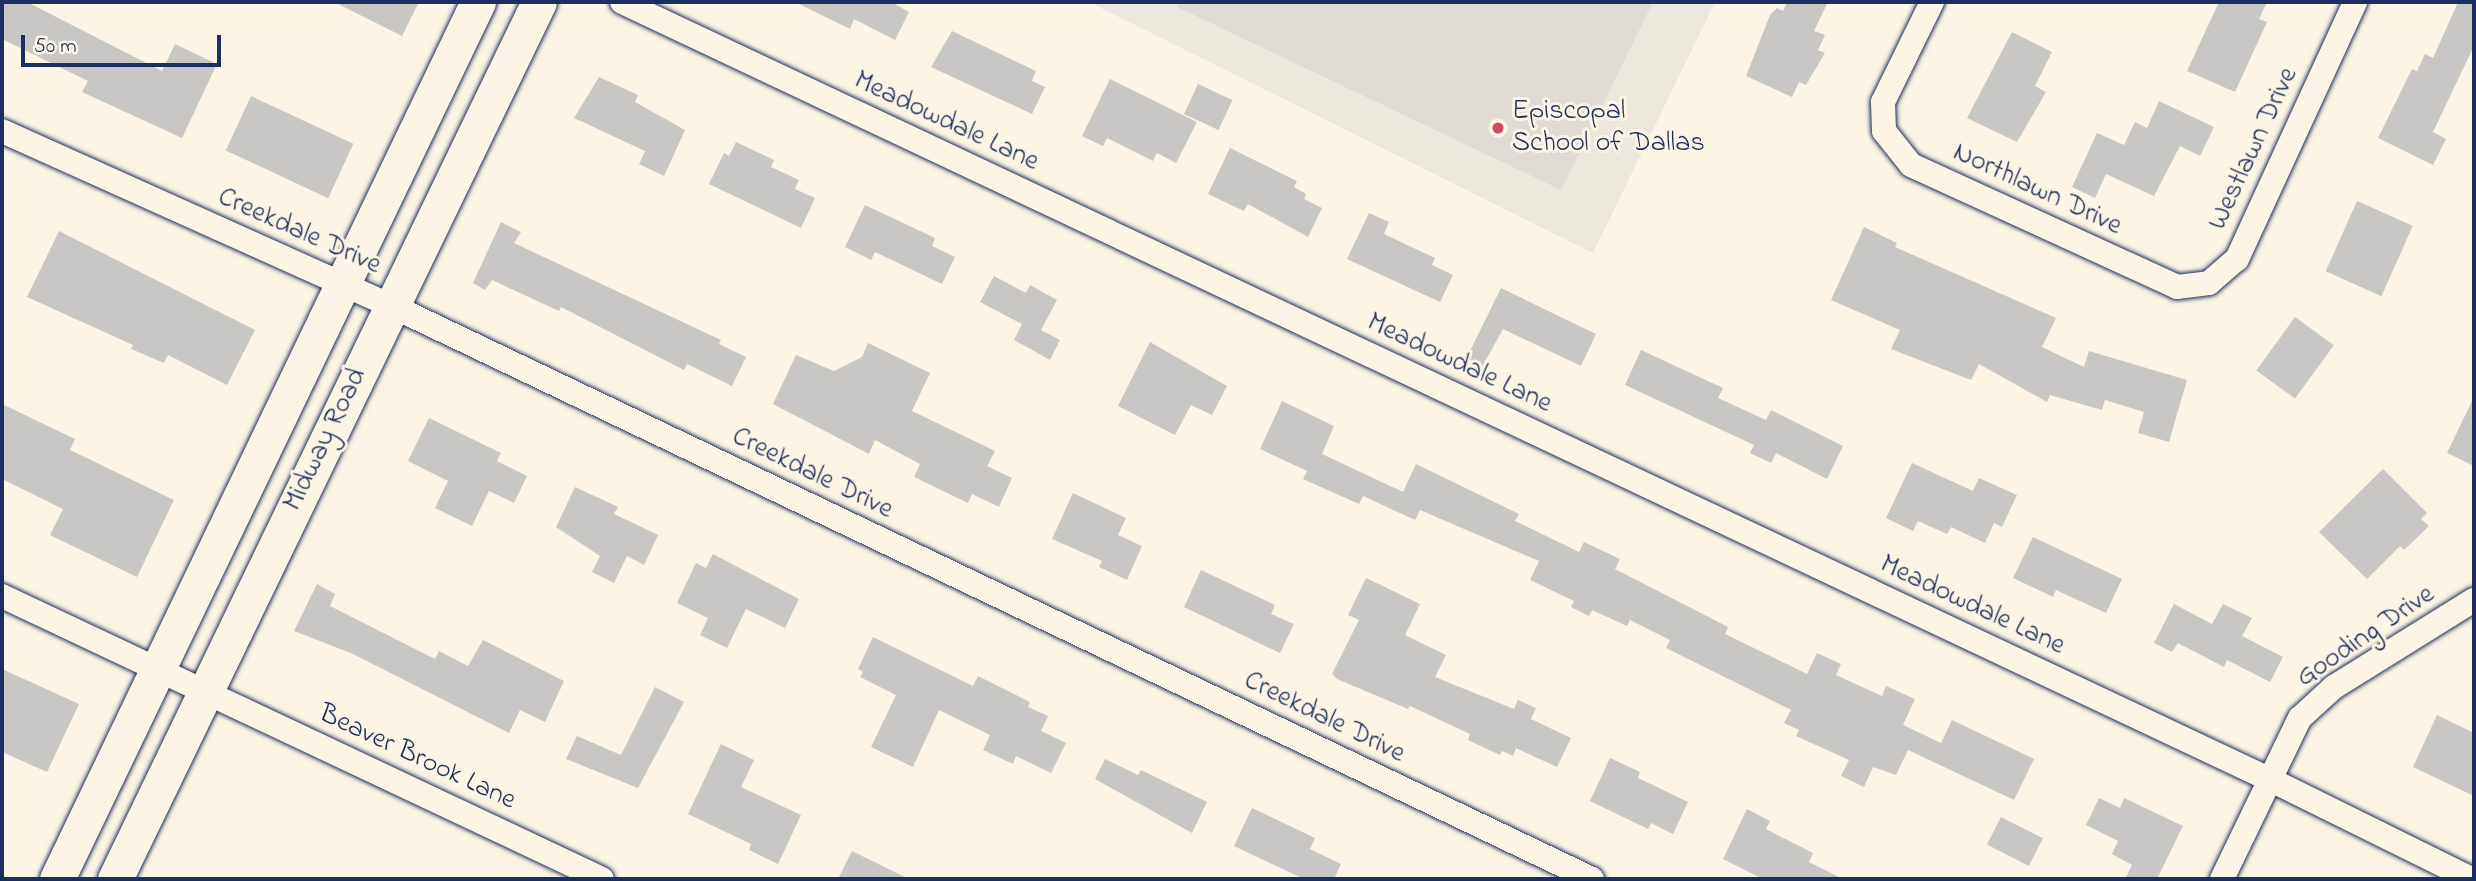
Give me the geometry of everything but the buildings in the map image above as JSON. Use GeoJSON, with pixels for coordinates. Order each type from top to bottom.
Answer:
{"type":"FeatureCollection","features":[{"type":"Feature","properties":{"kind":"main road","name":"Midway Road"},"geometry":{"type":"LineString","coordinates":[[57,879],[478,2]]}},
{"type":"Feature","properties":{"kind":"main road","name":"Midway Road"},"geometry":{"type":"LineString","coordinates":[[115,879],[390,305],[539,2]]}},
{"type":"Feature","properties":{"kind":"street","name":"Meadowdale Lane"},"geometry":{"type":"LineString","coordinates":[[622,2],[2271,780],[2471,879]]}},
{"type":"Feature","properties":{"kind":"street","name":"Northlawn Drive"},"geometry":{"type":"LineString","coordinates":[[1932,2],[1883,102],[1884,131],[1912,165],[2177,287]]}},
{"type":"Feature","properties":{"kind":"street","name":"Westlawn Drive"},"geometry":{"type":"LineString","coordinates":[[2177,287],[2209,283],[2236,259],[2355,2]]}},
{"type":"Feature","properties":{"kind":"street","name":"Creekdale Drive"},"geometry":{"type":"LineString","coordinates":[[2,131],[390,305],[1592,879]]}},
{"type":"Feature","properties":{"kind":"street","name":"Beaver Brook Lane"},"geometry":{"type":"LineString","coordinates":[[2,596],[602,879]]}},
{"type":"Feature","properties":{"kind":"street","name":"Gooding Drive"},"geometry":{"type":"LineString","coordinates":[[2222,879],[2300,718],[2334,687],[2474,600]]}},
{"type":"Feature","properties":{"kind":"shaded area","name":"Episcopal School of Dallas"},"geometry":{"type":"Polygon","coordinates":[[[1089,2],[1715,2],[1593,253],[1089,2]]]}},
{"type":"Feature","properties":{"kind":"shaded area"},"geometry":{"type":"Polygon","coordinates":[[[1180,2],[1653,2],[1561,190],[1177,7],[1180,2]]]}},
{"type":"Feature","properties":{"kind":"place","name":"Episcopal School of Dallas"},"geometry":{"type":"Point","coordinates":[1498,128]}}]}
